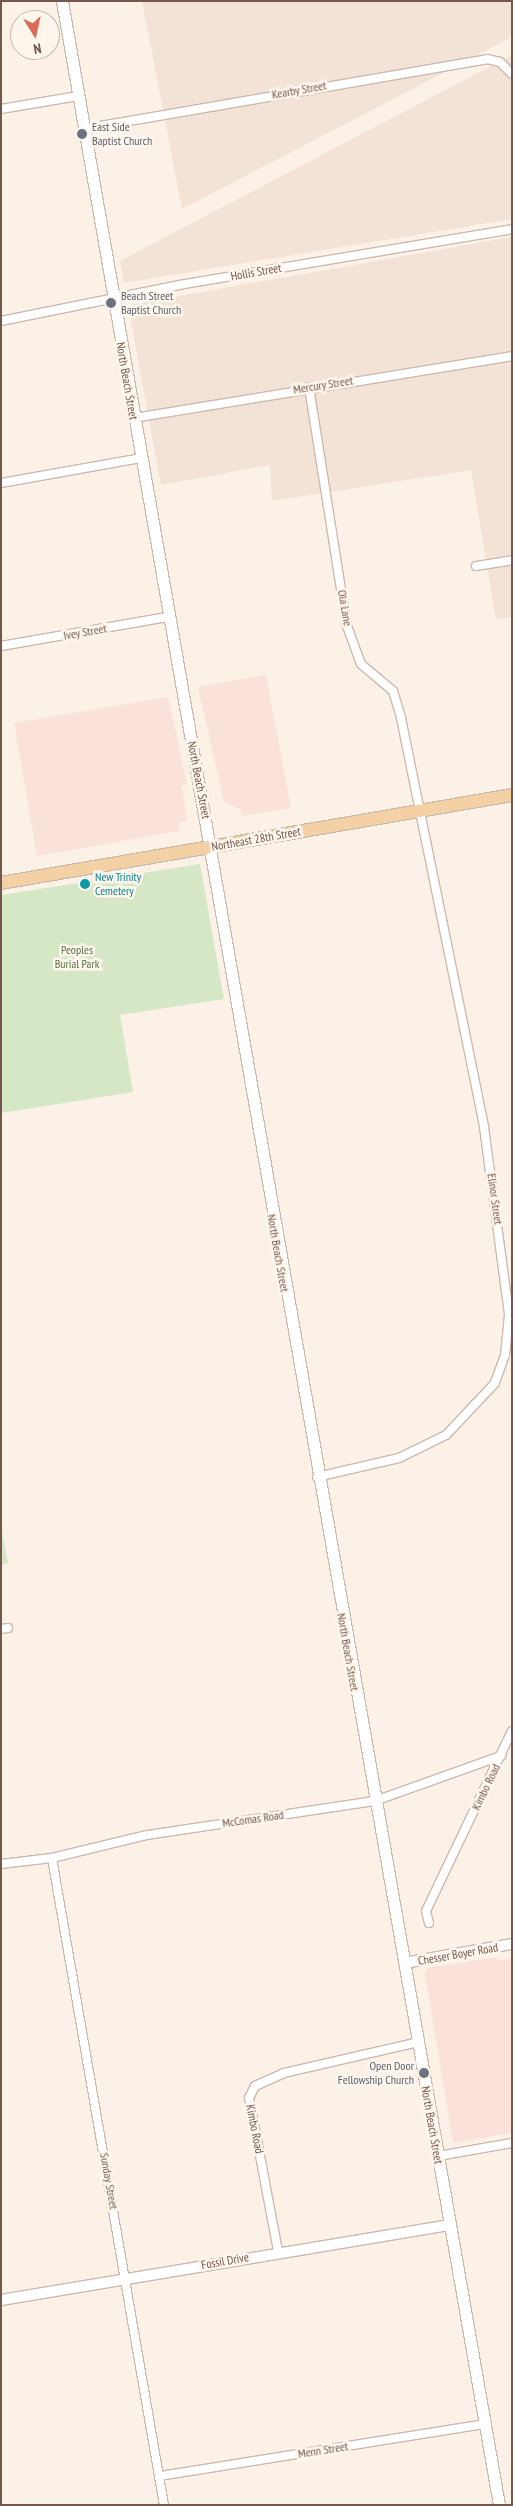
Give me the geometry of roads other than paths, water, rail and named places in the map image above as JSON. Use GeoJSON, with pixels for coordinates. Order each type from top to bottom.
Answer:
{"type":"FeatureCollection","features":[{"type":"Feature","properties":{"kind":"main road","name":"North Beach Street"},"geometry":{"type":"LineString","coordinates":[[62,1],[168,617],[212,847],[254,1123],[499,2505]]}},
{"type":"Feature","properties":{"kind":"main road","name":"Northeast 28th Street"},"geometry":{"type":"LineString","coordinates":[[1,884],[512,795]]}},
{"type":"Feature","properties":{"kind":"street","name":"Kearby Street"},"geometry":{"type":"LineString","coordinates":[[83,129],[487,59],[512,73]]}},
{"type":"Feature","properties":{"kind":"street"},"geometry":{"type":"LineString","coordinates":[[1,110],[78,96]]}},
{"type":"Feature","properties":{"kind":"street","name":"Hollis Street"},"geometry":{"type":"LineString","coordinates":[[1,321],[512,229]]}},
{"type":"Feature","properties":{"kind":"street","name":"Mercury Street"},"geometry":{"type":"LineString","coordinates":[[134,418],[309,387],[512,356]]}},
{"type":"Feature","properties":{"kind":"street","name":"Ola Lane"},"geometry":{"type":"LineString","coordinates":[[309,387],[347,626],[361,664],[393,691],[398,702],[420,811]]}},
{"type":"Feature","properties":{"kind":"street"},"geometry":{"type":"LineString","coordinates":[[1,483],[141,458]]}},
{"type":"Feature","properties":{"kind":"street"},"geometry":{"type":"LineString","coordinates":[[476,566],[512,560]]}},
{"type":"Feature","properties":{"kind":"street","name":"Ivey Street"},"geometry":{"type":"LineString","coordinates":[[1,646],[168,617]]}},
{"type":"Feature","properties":{"kind":"street","name":"Elinor Street"},"geometry":{"type":"LineString","coordinates":[[317,1477],[399,1458],[446,1434],[495,1383],[505,1355],[507,1281],[484,1127],[420,811]]}},
{"type":"Feature","properties":{"kind":"street","name":"Kimbo Road"},"geometry":{"type":"LineString","coordinates":[[429,1923],[426,1911],[512,1731]]}},
{"type":"Feature","properties":{"kind":"street","name":"McComas Road"},"geometry":{"type":"LineString","coordinates":[[1,1864],[52,1858],[147,1835],[375,1801],[501,1756]]}},
{"type":"Feature","properties":{"kind":"street","name":"Sunday Street"},"geometry":{"type":"LineString","coordinates":[[52,1858],[164,2505]]}},
{"type":"Feature","properties":{"kind":"street","name":"Chesser Boyer Road"},"geometry":{"type":"LineString","coordinates":[[404,1963],[512,1944]]}},
{"type":"Feature","properties":{"kind":"street","name":"Kimbo Road"},"geometry":{"type":"LineString","coordinates":[[278,2251],[249,2098],[254,2086],[284,2073],[418,2042]]}},
{"type":"Feature","properties":{"kind":"street"},"geometry":{"type":"LineString","coordinates":[[438,2156],[512,2143]]}},
{"type":"Feature","properties":{"kind":"street","name":"Fossil Drive"},"geometry":{"type":"LineString","coordinates":[[1,2300],[278,2251],[450,2225]]}},
{"type":"Feature","properties":{"kind":"street","name":"Menn Street"},"geometry":{"type":"LineString","coordinates":[[160,2476],[485,2424]]}},
{"type":"Feature","properties":{"kind":"place","name":"East Side Baptist Church"},"geometry":{"type":"Point","coordinates":[82,134]}},
{"type":"Feature","properties":{"kind":"place","name":"Beach Street Baptist Church"},"geometry":{"type":"Point","coordinates":[111,303]}},
{"type":"Feature","properties":{"kind":"place","name":"New Trinity Cemetery"},"geometry":{"type":"Point","coordinates":[85,884]}},
{"type":"Feature","properties":{"kind":"place","name":"Open Door Fellowship Church"},"geometry":{"type":"Point","coordinates":[424,2073]}},
{"type":"Feature","properties":{"kind":"park label","name":"Peoples Burial Park"},"geometry":{"type":"Point","coordinates":[77,957]}}]}
